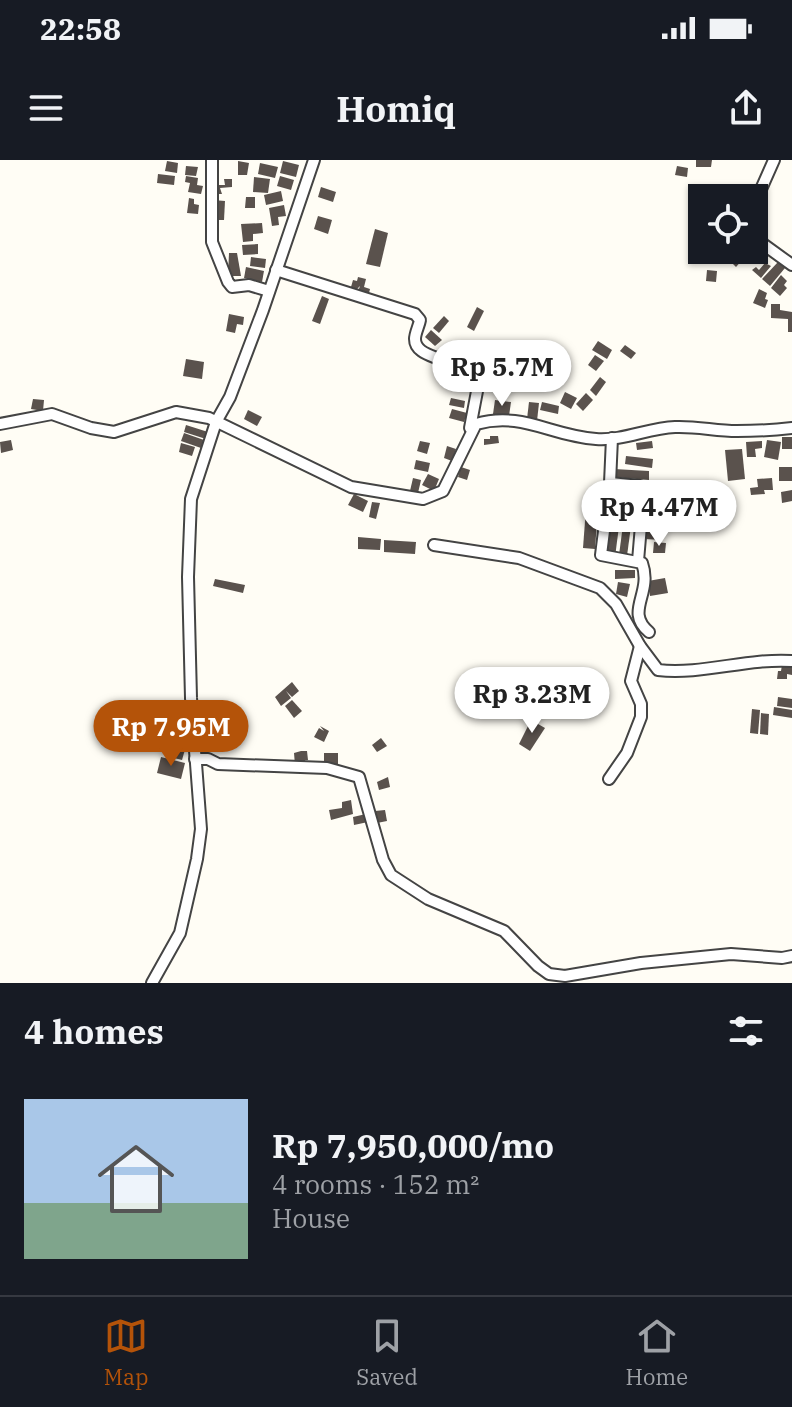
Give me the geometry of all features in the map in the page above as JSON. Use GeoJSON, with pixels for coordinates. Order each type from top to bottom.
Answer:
{"type":"FeatureCollection","features":[{"type":"Feature","properties":{"kind":"street"},"geometry":{"type":"LineString","coordinates":[[212,160],[212,242],[228,282],[232,287],[249,285],[269,291]]}},
{"type":"Feature","properties":{"kind":"street"},"geometry":{"type":"LineString","coordinates":[[152,983],[180,933],[201,829],[201,759],[188,577],[191,499],[216,422],[230,397],[314,160]]}},
{"type":"Feature","properties":{"kind":"street"},"geometry":{"type":"LineString","coordinates":[[763,184],[774,160]]}},
{"type":"Feature","properties":{"kind":"street"},"geometry":{"type":"LineString","coordinates":[[768,248],[792,265]]}},
{"type":"Feature","properties":{"kind":"street"},"geometry":{"type":"LineString","coordinates":[[276,270],[418,316],[417,345],[427,355],[447,363],[464,380],[478,386],[468,439]]}},
{"type":"Feature","properties":{"kind":"street"},"geometry":{"type":"LineString","coordinates":[[0,424],[52,414],[91,428],[114,432],[176,412],[189,413],[216,422],[351,487],[423,499],[443,491],[476,424],[497,418],[596,439],[673,427],[738,431],[792,428]]}},
{"type":"Feature","properties":{"kind":"street"},"geometry":{"type":"LineString","coordinates":[[612,438],[601,555],[643,564],[647,577],[637,617],[649,632]]}},
{"type":"Feature","properties":{"kind":"street"},"geometry":{"type":"LineString","coordinates":[[610,483],[640,486],[644,490],[638,561]]}},
{"type":"Feature","properties":{"kind":"street"},"geometry":{"type":"LineString","coordinates":[[434,545],[519,558],[600,588],[616,604],[658,670],[792,661]]}},
{"type":"Feature","properties":{"kind":"street"},"geometry":{"type":"LineString","coordinates":[[609,779],[627,753],[641,717],[641,704],[631,681],[640,646]]}},
{"type":"Feature","properties":{"kind":"street"},"geometry":{"type":"LineString","coordinates":[[201,759],[218,764],[327,768],[359,777],[383,860],[391,875],[428,899],[504,931],[549,974],[565,976],[641,963],[731,954],[792,956]]}},
{"type":"Feature","properties":{"kind":"building"},"geometry":{"type":"Polygon","coordinates":[[[696,160],[712,160],[711,167],[696,167],[696,160]]]}},
{"type":"Feature","properties":{"kind":"building"},"geometry":{"type":"Polygon","coordinates":[[[167,161],[178,163],[177,173],[165,171],[167,161]]]}},
{"type":"Feature","properties":{"kind":"building"},"geometry":{"type":"Polygon","coordinates":[[[238,161],[249,163],[247,175],[238,175],[238,161]]]}},
{"type":"Feature","properties":{"kind":"building"},"geometry":{"type":"Polygon","coordinates":[[[283,161],[299,165],[296,177],[280,173],[283,161]]]}},
{"type":"Feature","properties":{"kind":"building"},"geometry":{"type":"Polygon","coordinates":[[[260,163],[278,167],[275,178],[258,174],[260,163]]]}},
{"type":"Feature","properties":{"kind":"building"},"geometry":{"type":"Polygon","coordinates":[[[186,166],[198,167],[196,176],[185,175],[186,166]]]}},
{"type":"Feature","properties":{"kind":"building"},"geometry":{"type":"Polygon","coordinates":[[[677,166],[688,168],[687,177],[675,175],[677,166]]]}},
{"type":"Feature","properties":{"kind":"building"},"geometry":{"type":"Polygon","coordinates":[[[158,174],[175,176],[174,185],[157,183],[158,174]]]}},
{"type":"Feature","properties":{"kind":"building"},"geometry":{"type":"Polygon","coordinates":[[[186,176],[198,178],[197,185],[203,186],[201,194],[188,192],[190,183],[185,182],[186,176]]]}},
{"type":"Feature","properties":{"kind":"building"},"geometry":{"type":"Polygon","coordinates":[[[280,176],[294,180],[291,190],[277,186],[280,176]]]}},
{"type":"Feature","properties":{"kind":"building"},"geometry":{"type":"Polygon","coordinates":[[[254,177],[270,179],[268,193],[253,192],[254,177]]]}},
{"type":"Feature","properties":{"kind":"building"},"geometry":{"type":"Polygon","coordinates":[[[224,179],[232,179],[232,187],[220,188],[222,194],[216,194],[216,185],[225,185],[224,179]]]}},
{"type":"Feature","properties":{"kind":"building"},"geometry":{"type":"Polygon","coordinates":[[[321,187],[336,192],[333,202],[318,197],[321,187]]]}},
{"type":"Feature","properties":{"kind":"building"},"geometry":{"type":"Polygon","coordinates":[[[281,191],[283,201],[266,205],[264,195],[281,191]]]}},
{"type":"Feature","properties":{"kind":"building"},"geometry":{"type":"Polygon","coordinates":[[[246,197],[255,197],[255,208],[245,208],[246,197]]]}},
{"type":"Feature","properties":{"kind":"building"},"geometry":{"type":"Polygon","coordinates":[[[189,198],[199,205],[198,214],[187,213],[189,198]]]}},
{"type":"Feature","properties":{"kind":"building"},"geometry":{"type":"Polygon","coordinates":[[[213,200],[225,201],[224,220],[213,220],[213,200]]]}},
{"type":"Feature","properties":{"kind":"building"},"geometry":{"type":"Polygon","coordinates":[[[284,205],[286,216],[278,217],[279,225],[272,226],[269,208],[284,205]]]}},
{"type":"Feature","properties":{"kind":"building"},"geometry":{"type":"Polygon","coordinates":[[[318,216],[332,220],[328,234],[314,229],[318,216]]]}},
{"type":"Feature","properties":{"kind":"building"},"geometry":{"type":"Polygon","coordinates":[[[262,223],[263,233],[253,234],[253,241],[243,242],[241,224],[262,223]]]}},
{"type":"Feature","properties":{"kind":"building"},"geometry":{"type":"Polygon","coordinates":[[[375,229],[388,233],[380,267],[366,264],[375,229]]]}},
{"type":"Feature","properties":{"kind":"building"},"geometry":{"type":"Polygon","coordinates":[[[258,244],[258,254],[243,255],[242,245],[258,244]]]}},
{"type":"Feature","properties":{"kind":"building"},"geometry":{"type":"Polygon","coordinates":[[[229,253],[237,253],[241,276],[228,276],[229,253]]]}},
{"type":"Feature","properties":{"kind":"building"},"geometry":{"type":"Polygon","coordinates":[[[251,257],[266,259],[265,268],[250,266],[251,257]]]}},
{"type":"Feature","properties":{"kind":"building"},"geometry":{"type":"Polygon","coordinates":[[[778,262],[785,268],[770,286],[762,279],[778,262]]]}},
{"type":"Feature","properties":{"kind":"building"},"geometry":{"type":"Polygon","coordinates":[[[764,264],[771,266],[761,278],[752,270],[756,267],[759,270],[764,264]]]}},
{"type":"Feature","properties":{"kind":"building"},"geometry":{"type":"Polygon","coordinates":[[[246,267],[264,271],[262,282],[244,278],[246,267]]]}},
{"type":"Feature","properties":{"kind":"building"},"geometry":{"type":"Polygon","coordinates":[[[707,270],[717,271],[716,282],[706,281],[707,270]]]}},
{"type":"Feature","properties":{"kind":"building"},"geometry":{"type":"Polygon","coordinates":[[[781,275],[787,281],[784,285],[787,288],[780,296],[771,288],[781,275]]]}},
{"type":"Feature","properties":{"kind":"building"},"geometry":{"type":"Polygon","coordinates":[[[358,277],[366,279],[364,287],[370,289],[368,297],[357,294],[360,286],[357,289],[351,287],[358,277]]]}},
{"type":"Feature","properties":{"kind":"building"},"geometry":{"type":"Polygon","coordinates":[[[759,289],[767,293],[765,308],[753,303],[759,289]]]}},
{"type":"Feature","properties":{"kind":"building"},"geometry":{"type":"Polygon","coordinates":[[[322,296],[329,299],[320,324],[312,321],[322,296]]]}},
{"type":"Feature","properties":{"kind":"building"},"geometry":{"type":"Polygon","coordinates":[[[771,304],[780,304],[780,310],[792,312],[792,332],[788,332],[788,319],[771,318],[771,304]]]}},
{"type":"Feature","properties":{"kind":"building"},"geometry":{"type":"Polygon","coordinates":[[[477,307],[484,311],[474,331],[467,327],[477,307]]]}},
{"type":"Feature","properties":{"kind":"building"},"geometry":{"type":"Polygon","coordinates":[[[229,314],[244,317],[243,325],[237,324],[235,333],[226,331],[229,314]]]}},
{"type":"Feature","properties":{"kind":"building"},"geometry":{"type":"Polygon","coordinates":[[[444,316],[449,321],[439,333],[433,328],[444,316]]]}},
{"type":"Feature","properties":{"kind":"building"},"geometry":{"type":"Polygon","coordinates":[[[431,330],[442,340],[435,346],[425,337],[431,330]]]}},
{"type":"Feature","properties":{"kind":"building"},"geometry":{"type":"Polygon","coordinates":[[[598,341],[612,350],[607,359],[592,350],[598,341]]]}},
{"type":"Feature","properties":{"kind":"building"},"geometry":{"type":"Polygon","coordinates":[[[625,345],[636,353],[631,359],[620,351],[625,345]]]}},
{"type":"Feature","properties":{"kind":"building"},"geometry":{"type":"Polygon","coordinates":[[[595,355],[604,361],[596,371],[588,365],[595,355]]]}},
{"type":"Feature","properties":{"kind":"building"},"geometry":{"type":"Polygon","coordinates":[[[186,359],[204,362],[202,379],[183,376],[186,359]]]}},
{"type":"Feature","properties":{"kind":"building"},"geometry":{"type":"Polygon","coordinates":[[[528,365],[536,369],[532,380],[523,375],[528,365]]]}},
{"type":"Feature","properties":{"kind":"building"},"geometry":{"type":"Polygon","coordinates":[[[540,371],[548,376],[543,386],[534,381],[540,371]]]}},
{"type":"Feature","properties":{"kind":"building"},"geometry":{"type":"Polygon","coordinates":[[[508,375],[513,378],[504,393],[499,390],[508,375]]]}},
{"type":"Feature","properties":{"kind":"building"},"geometry":{"type":"Polygon","coordinates":[[[600,377],[606,382],[596,396],[590,390],[600,377]]]}},
{"type":"Feature","properties":{"kind":"building"},"geometry":{"type":"Polygon","coordinates":[[[565,392],[577,398],[571,409],[560,403],[565,392]]]}},
{"type":"Feature","properties":{"kind":"building"},"geometry":{"type":"Polygon","coordinates":[[[586,393],[593,400],[583,411],[576,404],[586,393]]]}},
{"type":"Feature","properties":{"kind":"building"},"geometry":{"type":"Polygon","coordinates":[[[451,398],[465,401],[464,408],[449,405],[451,398]]]}},
{"type":"Feature","properties":{"kind":"building"},"geometry":{"type":"Polygon","coordinates":[[[33,399],[44,400],[43,411],[31,409],[33,399]]]}},
{"type":"Feature","properties":{"kind":"building"},"geometry":{"type":"Polygon","coordinates":[[[495,400],[511,402],[509,416],[493,414],[495,400]]]}},
{"type":"Feature","properties":{"kind":"building"},"geometry":{"type":"Polygon","coordinates":[[[529,402],[539,403],[537,421],[527,419],[529,402]]]}},
{"type":"Feature","properties":{"kind":"building"},"geometry":{"type":"Polygon","coordinates":[[[542,402],[559,406],[558,414],[540,410],[542,402]]]}},
{"type":"Feature","properties":{"kind":"building"},"geometry":{"type":"Polygon","coordinates":[[[452,409],[467,413],[464,422],[449,418],[452,409]]]}},
{"type":"Feature","properties":{"kind":"building"},"geometry":{"type":"Polygon","coordinates":[[[248,410],[262,417],[257,426],[244,419],[248,410]]]}},
{"type":"Feature","properties":{"kind":"building"},"geometry":{"type":"Polygon","coordinates":[[[186,425],[208,432],[206,439],[184,432],[186,425]]]}},
{"type":"Feature","properties":{"kind":"building"},"geometry":{"type":"Polygon","coordinates":[[[184,433],[204,440],[201,448],[181,441],[184,433]]]}},
{"type":"Feature","properties":{"kind":"building"},"geometry":{"type":"Polygon","coordinates":[[[490,436],[498,436],[499,443],[484,445],[484,439],[490,439],[490,436]]]}},
{"type":"Feature","properties":{"kind":"building"},"geometry":{"type":"Polygon","coordinates":[[[782,437],[792,437],[792,449],[782,449],[782,437]]]}},
{"type":"Feature","properties":{"kind":"building"},"geometry":{"type":"Polygon","coordinates":[[[11,440],[13,450],[1,453],[0,442],[11,440]]]}},
{"type":"Feature","properties":{"kind":"building"},"geometry":{"type":"Polygon","coordinates":[[[767,440],[781,442],[778,460],[764,457],[767,440]]]}},
{"type":"Feature","properties":{"kind":"building"},"geometry":{"type":"Polygon","coordinates":[[[420,441],[430,443],[427,454],[417,451],[420,441]]]}},
{"type":"Feature","properties":{"kind":"building"},"geometry":{"type":"Polygon","coordinates":[[[652,441],[653,448],[637,450],[636,443],[652,441]]]}},
{"type":"Feature","properties":{"kind":"building"},"geometry":{"type":"Polygon","coordinates":[[[762,441],[762,448],[755,449],[756,457],[747,457],[746,442],[762,441]]]}},
{"type":"Feature","properties":{"kind":"building"},"geometry":{"type":"Polygon","coordinates":[[[181,443],[195,447],[192,456],[179,452],[181,443]]]}},
{"type":"Feature","properties":{"kind":"building"},"geometry":{"type":"Polygon","coordinates":[[[447,446],[456,449],[452,461],[444,458],[447,446]]]}},
{"type":"Feature","properties":{"kind":"building"},"geometry":{"type":"Polygon","coordinates":[[[742,449],[745,479],[728,481],[725,450],[742,449]]]}},
{"type":"Feature","properties":{"kind":"building"},"geometry":{"type":"Polygon","coordinates":[[[626,456],[653,459],[652,468],[625,464],[626,456]]]}},
{"type":"Feature","properties":{"kind":"building"},"geometry":{"type":"Polygon","coordinates":[[[416,460],[430,463],[428,472],[414,469],[416,460]]]}},
{"type":"Feature","properties":{"kind":"building"},"geometry":{"type":"Polygon","coordinates":[[[461,467],[470,470],[467,480],[458,477],[461,467]]]}},
{"type":"Feature","properties":{"kind":"building"},"geometry":{"type":"Polygon","coordinates":[[[779,467],[792,467],[792,481],[779,481],[779,467]]]}},
{"type":"Feature","properties":{"kind":"building"},"geometry":{"type":"Polygon","coordinates":[[[614,469],[649,471],[649,480],[613,477],[614,469]]]}},
{"type":"Feature","properties":{"kind":"building"},"geometry":{"type":"Polygon","coordinates":[[[428,474],[439,479],[434,491],[422,485],[428,474]]]}},
{"type":"Feature","properties":{"kind":"building"},"geometry":{"type":"Polygon","coordinates":[[[413,478],[421,480],[418,493],[410,491],[413,478]]]}},
{"type":"Feature","properties":{"kind":"building"},"geometry":{"type":"Polygon","coordinates":[[[772,478],[773,490],[751,495],[750,488],[758,487],[757,479],[772,478]]]}},
{"type":"Feature","properties":{"kind":"building"},"geometry":{"type":"Polygon","coordinates":[[[614,487],[624,488],[615,557],[605,555],[614,487]]]}},
{"type":"Feature","properties":{"kind":"building"},"geometry":{"type":"Polygon","coordinates":[[[628,487],[636,488],[627,556],[619,555],[628,487]]]}},
{"type":"Feature","properties":{"kind":"building"},"geometry":{"type":"Polygon","coordinates":[[[792,490],[792,501],[782,503],[781,492],[792,490]]]}},
{"type":"Feature","properties":{"kind":"building"},"geometry":{"type":"Polygon","coordinates":[[[354,494],[368,501],[363,512],[348,505],[354,494]]]}},
{"type":"Feature","properties":{"kind":"building"},"geometry":{"type":"Polygon","coordinates":[[[587,495],[599,496],[595,549],[583,548],[587,495]]]}},
{"type":"Feature","properties":{"kind":"building"},"geometry":{"type":"Polygon","coordinates":[[[645,501],[664,502],[663,540],[644,539],[645,501]]]}},
{"type":"Feature","properties":{"kind":"building"},"geometry":{"type":"Polygon","coordinates":[[[372,502],[380,503],[376,519],[369,517],[372,502]]]}},
{"type":"Feature","properties":{"kind":"building"},"geometry":{"type":"Polygon","coordinates":[[[358,537],[381,539],[380,550],[358,549],[358,537]]]}},
{"type":"Feature","properties":{"kind":"building"},"geometry":{"type":"Polygon","coordinates":[[[384,540],[416,542],[415,554],[384,552],[384,540]]]}},
{"type":"Feature","properties":{"kind":"building"},"geometry":{"type":"Polygon","coordinates":[[[654,542],[666,543],[665,553],[653,553],[654,542]]]}},
{"type":"Feature","properties":{"kind":"building"},"geometry":{"type":"Polygon","coordinates":[[[615,570],[635,570],[635,578],[615,579],[615,570]]]}},
{"type":"Feature","properties":{"kind":"building"},"geometry":{"type":"Polygon","coordinates":[[[665,578],[668,593],[650,596],[648,581],[665,578]]]}},
{"type":"Feature","properties":{"kind":"building"},"geometry":{"type":"Polygon","coordinates":[[[215,579],[245,585],[243,593],[213,586],[215,579]]]}},
{"type":"Feature","properties":{"kind":"building"},"geometry":{"type":"Polygon","coordinates":[[[618,582],[630,584],[627,597],[616,594],[618,582]]]}},
{"type":"Feature","properties":{"kind":"building"},"geometry":{"type":"Polygon","coordinates":[[[782,665],[792,666],[792,675],[787,674],[787,679],[777,679],[778,671],[781,671],[782,665]]]}},
{"type":"Feature","properties":{"kind":"building"},"geometry":{"type":"Polygon","coordinates":[[[292,682],[299,691],[292,697],[286,691],[291,698],[281,706],[275,697],[292,682]]]}},
{"type":"Feature","properties":{"kind":"building"},"geometry":{"type":"Polygon","coordinates":[[[778,697],[792,699],[792,708],[777,706],[778,697]]]}},
{"type":"Feature","properties":{"kind":"building"},"geometry":{"type":"Polygon","coordinates":[[[292,700],[302,711],[294,718],[285,706],[292,700]]]}},
{"type":"Feature","properties":{"kind":"building"},"geometry":{"type":"Polygon","coordinates":[[[774,707],[792,710],[792,718],[773,715],[774,707]]]}},
{"type":"Feature","properties":{"kind":"building"},"geometry":{"type":"Polygon","coordinates":[[[752,709],[760,710],[758,734],[750,733],[752,709]]]}},
{"type":"Feature","properties":{"kind":"building"},"geometry":{"type":"Polygon","coordinates":[[[761,713],[769,714],[768,735],[760,734],[761,713]]]}},
{"type":"Feature","properties":{"kind":"building"},"geometry":{"type":"Polygon","coordinates":[[[531,720],[545,728],[530,751],[519,744],[531,720]]]}},
{"type":"Feature","properties":{"kind":"building"},"geometry":{"type":"Polygon","coordinates":[[[320,726],[329,731],[324,742],[314,737],[319,728],[324,731],[320,726]]]}},
{"type":"Feature","properties":{"kind":"building"},"geometry":{"type":"Polygon","coordinates":[[[381,738],[387,746],[377,752],[372,745],[381,738]]]}},
{"type":"Feature","properties":{"kind":"building"},"geometry":{"type":"Polygon","coordinates":[[[170,741],[186,746],[182,760],[166,756],[170,741]]]}},
{"type":"Feature","properties":{"kind":"building"},"geometry":{"type":"Polygon","coordinates":[[[307,751],[308,760],[305,760],[305,765],[295,765],[294,753],[307,751]]]}},
{"type":"Feature","properties":{"kind":"building"},"geometry":{"type":"Polygon","coordinates":[[[324,753],[338,753],[338,766],[324,765],[324,753]]]}},
{"type":"Feature","properties":{"kind":"building"},"geometry":{"type":"Polygon","coordinates":[[[161,757],[185,763],[181,779],[157,773],[161,757]]]}},
{"type":"Feature","properties":{"kind":"building"},"geometry":{"type":"Polygon","coordinates":[[[388,777],[390,787],[379,790],[377,782],[388,777]]]}},
{"type":"Feature","properties":{"kind":"building"},"geometry":{"type":"Polygon","coordinates":[[[351,800],[353,814],[331,820],[329,810],[342,808],[342,802],[351,800]]]}},
{"type":"Feature","properties":{"kind":"building"},"geometry":{"type":"Polygon","coordinates":[[[385,810],[387,821],[377,823],[375,811],[385,810]]]}},
{"type":"Feature","properties":{"kind":"building"},"geometry":{"type":"Polygon","coordinates":[[[366,814],[368,822],[354,825],[353,817],[366,814]]]}}]}
